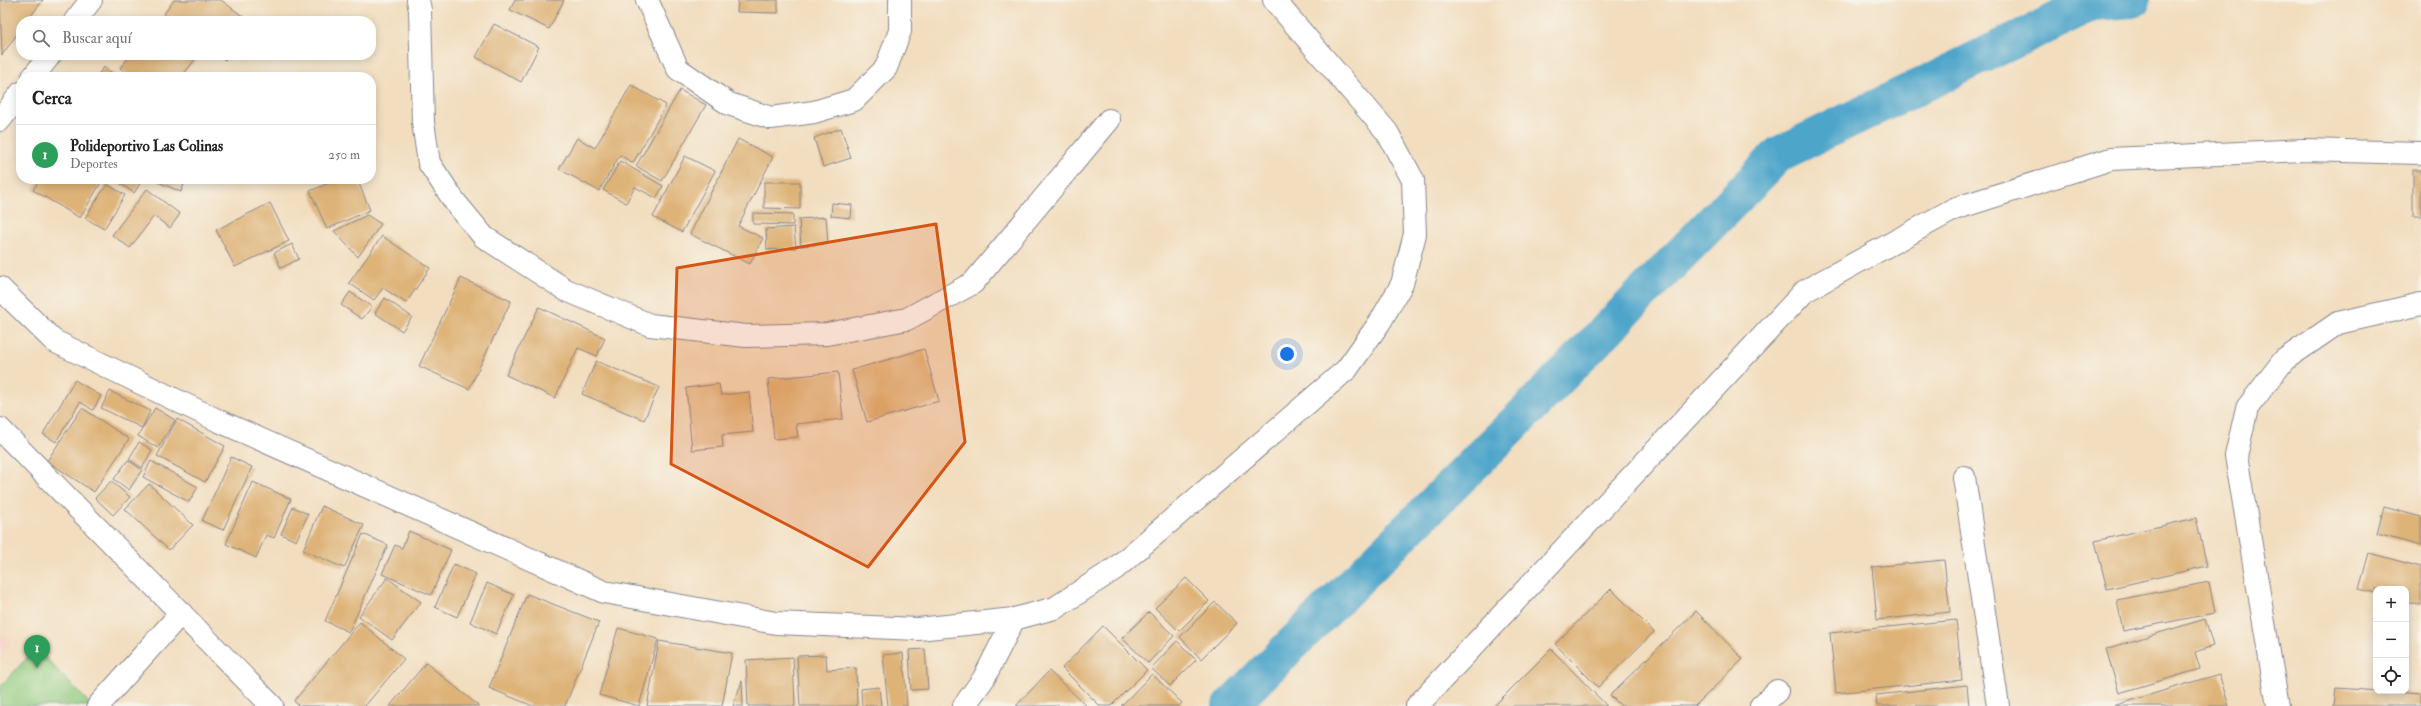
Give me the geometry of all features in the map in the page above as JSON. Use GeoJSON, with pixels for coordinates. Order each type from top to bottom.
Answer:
{"type":"FeatureCollection","features":[{"type":"Feature","properties":{"kind":"street"},"geometry":{"type":"LineString","coordinates":[[79,16],[91,0]]}},
{"type":"Feature","properties":{"kind":"street"},"geometry":{"type":"LineString","coordinates":[[418,0],[420,10],[423,122],[429,163],[455,202],[484,237],[560,286],[650,325],[746,336],[827,334],[907,319],[973,283],[1109,120]]}},
{"type":"Feature","properties":{"kind":"street"},"geometry":{"type":"LineString","coordinates":[[647,0],[678,70],[729,104],[771,118],[814,112],[854,100],[886,68],[900,30],[900,0]]}},
{"type":"Feature","properties":{"kind":"street"},"geometry":{"type":"LineString","coordinates":[[0,288],[54,341],[219,421],[604,592],[776,623],[918,629],[1014,619],[1055,608],[1116,568],[1347,368],[1380,322],[1402,284],[1415,234],[1413,180],[1387,132],[1274,0]]}},
{"type":"Feature","properties":{"kind":"street"},"geometry":{"type":"LineString","coordinates":[[37,72],[46,60]]}},
{"type":"Feature","properties":{"kind":"street"},"geometry":{"type":"LineString","coordinates":[[0,120],[16,99]]}},
{"type":"Feature","properties":{"kind":"street"},"geometry":{"type":"LineString","coordinates":[[1430,702],[1805,291],[1954,208],[2110,159],[2304,150],[2421,153]]}},
{"type":"Feature","properties":{"kind":"street"},"geometry":{"type":"LineString","coordinates":[[2278,706],[2236,456],[2247,408],[2284,360],[2338,323],[2421,304]]}},
{"type":"Feature","properties":{"kind":"street"},"geometry":{"type":"LineString","coordinates":[[0,429],[272,706]]}},
{"type":"Feature","properties":{"kind":"street"},"geometry":{"type":"LineString","coordinates":[[1964,477],[1998,706]]}},
{"type":"Feature","properties":{"kind":"street"},"geometry":{"type":"LineString","coordinates":[[98,706],[181,613]]}},
{"type":"Feature","properties":{"kind":"street"},"geometry":{"type":"LineString","coordinates":[[964,706],[984,678],[1014,619]]}},
{"type":"Feature","properties":{"kind":"street"},"geometry":{"type":"LineString","coordinates":[[1761,706],[1777,691]]}},
{"type":"Feature","properties":{"kind":"highlighted area"},"geometry":{"type":"Polygon","coordinates":[[[936,224],[965,442],[868,567],[671,464],[677,268],[936,224]]]}},
{"type":"Feature","properties":{"kind":"shaded area"},"geometry":{"type":"Polygon","coordinates":[[[0,631],[12,643],[0,655],[0,631]]]}},
{"type":"Feature","properties":{"kind":"green space"},"geometry":{"type":"Polygon","coordinates":[[[36,648],[92,706],[0,706],[0,687],[36,648]]]}},
{"type":"Feature","properties":{"kind":"building"},"geometry":{"type":"Polygon","coordinates":[[[0,0],[43,0],[31,16],[16,16],[16,36],[2,55],[0,0]]]}},
{"type":"Feature","properties":{"kind":"building"},"geometry":{"type":"Polygon","coordinates":[[[174,0],[221,0],[242,16],[167,16],[164,14],[174,0]]]}},
{"type":"Feature","properties":{"kind":"building"},"geometry":{"type":"Polygon","coordinates":[[[515,0],[564,0],[549,29],[510,10],[515,0]]]}},
{"type":"Feature","properties":{"kind":"building"},"geometry":{"type":"Polygon","coordinates":[[[738,0],[778,0],[778,13],[737,12],[738,0]]]}},
{"type":"Feature","properties":{"kind":"building"},"geometry":{"type":"Polygon","coordinates":[[[494,24],[539,47],[521,82],[476,57],[494,24]]]}},
{"type":"Feature","properties":{"kind":"building"},"geometry":{"type":"Polygon","coordinates":[[[127,60],[195,60],[185,72],[125,72],[120,68],[127,60]]]}},
{"type":"Feature","properties":{"kind":"building"},"geometry":{"type":"Polygon","coordinates":[[[104,67],[110,72],[100,72],[104,67]]]}},
{"type":"Feature","properties":{"kind":"building"},"geometry":{"type":"Polygon","coordinates":[[[631,85],[666,105],[633,163],[620,155],[599,191],[559,169],[577,138],[595,148],[631,85]]]}},
{"type":"Feature","properties":{"kind":"building"},"geometry":{"type":"Polygon","coordinates":[[[680,90],[706,105],[662,181],[636,166],[680,90]]]}},
{"type":"Feature","properties":{"kind":"building"},"geometry":{"type":"Polygon","coordinates":[[[841,128],[851,158],[823,167],[814,138],[841,128]]]}},
{"type":"Feature","properties":{"kind":"building"},"geometry":{"type":"Polygon","coordinates":[[[738,139],[773,157],[738,226],[763,238],[750,264],[690,234],[738,139]]]}},
{"type":"Feature","properties":{"kind":"building"},"geometry":{"type":"Polygon","coordinates":[[[685,156],[715,171],[682,232],[653,217],[685,156]]]}},
{"type":"Feature","properties":{"kind":"building"},"geometry":{"type":"Polygon","coordinates":[[[620,161],[663,186],[656,198],[635,187],[626,203],[603,190],[620,161]]]}},
{"type":"Feature","properties":{"kind":"building"},"geometry":{"type":"Polygon","coordinates":[[[2413,170],[2421,170],[2421,216],[2413,216],[2413,170]]]}},
{"type":"Feature","properties":{"kind":"building"},"geometry":{"type":"Polygon","coordinates":[[[764,182],[800,182],[800,209],[764,208],[764,182]]]}},
{"type":"Feature","properties":{"kind":"building"},"geometry":{"type":"Polygon","coordinates":[[[37,184],[100,184],[80,218],[33,190],[37,184]]]}},
{"type":"Feature","properties":{"kind":"building"},"geometry":{"type":"Polygon","coordinates":[[[107,184],[125,195],[104,229],[85,218],[107,184]]]}},
{"type":"Feature","properties":{"kind":"building"},"geometry":{"type":"Polygon","coordinates":[[[121,184],[140,184],[134,193],[121,184]]]}},
{"type":"Feature","properties":{"kind":"building"},"geometry":{"type":"Polygon","coordinates":[[[163,184],[184,184],[181,192],[163,184]]]}},
{"type":"Feature","properties":{"kind":"building"},"geometry":{"type":"Polygon","coordinates":[[[326,184],[359,184],[370,210],[327,229],[310,191],[326,184]]]}},
{"type":"Feature","properties":{"kind":"building"},"geometry":{"type":"Polygon","coordinates":[[[147,189],[180,214],[170,228],[154,216],[130,248],[112,235],[147,189]]]}},
{"type":"Feature","properties":{"kind":"building"},"geometry":{"type":"Polygon","coordinates":[[[270,203],[289,241],[235,267],[216,230],[270,203]]]}},
{"type":"Feature","properties":{"kind":"building"},"geometry":{"type":"Polygon","coordinates":[[[832,203],[852,205],[851,218],[831,216],[832,203]]]}},
{"type":"Feature","properties":{"kind":"building"},"geometry":{"type":"Polygon","coordinates":[[[753,213],[793,214],[793,225],[753,224],[753,213]]]}},
{"type":"Feature","properties":{"kind":"building"},"geometry":{"type":"Polygon","coordinates":[[[367,215],[381,224],[358,257],[334,231],[367,215]]]}},
{"type":"Feature","properties":{"kind":"building"},"geometry":{"type":"Polygon","coordinates":[[[826,217],[828,244],[801,246],[799,219],[826,217]]]}},
{"type":"Feature","properties":{"kind":"building"},"geometry":{"type":"Polygon","coordinates":[[[794,227],[796,248],[767,250],[766,229],[794,227]]]}},
{"type":"Feature","properties":{"kind":"building"},"geometry":{"type":"Polygon","coordinates":[[[382,236],[430,268],[406,303],[383,288],[374,300],[349,283],[382,236]]]}},
{"type":"Feature","properties":{"kind":"building"},"geometry":{"type":"Polygon","coordinates":[[[292,244],[299,259],[281,268],[274,253],[292,244]]]}},
{"type":"Feature","properties":{"kind":"building"},"geometry":{"type":"Polygon","coordinates":[[[461,278],[511,301],[469,389],[419,366],[461,278]]]}},
{"type":"Feature","properties":{"kind":"building"},"geometry":{"type":"Polygon","coordinates":[[[350,292],[372,307],[362,319],[341,305],[350,292]]]}},
{"type":"Feature","properties":{"kind":"building"},"geometry":{"type":"Polygon","coordinates":[[[385,298],[412,317],[402,331],[375,313],[385,298]]]}},
{"type":"Feature","properties":{"kind":"building"},"geometry":{"type":"Polygon","coordinates":[[[539,307],[605,338],[597,356],[578,348],[555,398],[506,375],[539,307]]]}},
{"type":"Feature","properties":{"kind":"building"},"geometry":{"type":"Polygon","coordinates":[[[924,349],[939,401],[867,422],[852,370],[924,349]]]}},
{"type":"Feature","properties":{"kind":"building"},"geometry":{"type":"Polygon","coordinates":[[[596,361],[659,387],[644,420],[582,394],[596,361]]]}},
{"type":"Feature","properties":{"kind":"building"},"geometry":{"type":"Polygon","coordinates":[[[838,372],[843,419],[796,424],[798,437],[774,439],[768,379],[838,372]]]}},
{"type":"Feature","properties":{"kind":"building"},"geometry":{"type":"Polygon","coordinates":[[[75,380],[101,396],[93,410],[80,402],[56,442],[43,434],[75,380]]]}},
{"type":"Feature","properties":{"kind":"building"},"geometry":{"type":"Polygon","coordinates":[[[719,384],[721,395],[749,392],[753,432],[722,435],[723,447],[692,450],[686,388],[719,384]]]}},
{"type":"Feature","properties":{"kind":"building"},"geometry":{"type":"Polygon","coordinates":[[[110,391],[150,411],[142,428],[101,408],[110,391]]]}},
{"type":"Feature","properties":{"kind":"building"},"geometry":{"type":"Polygon","coordinates":[[[82,408],[129,439],[94,492],[47,461],[82,408]]]}},
{"type":"Feature","properties":{"kind":"building"},"geometry":{"type":"Polygon","coordinates":[[[155,408],[175,420],[158,448],[138,436],[155,408]]]}},
{"type":"Feature","properties":{"kind":"building"},"geometry":{"type":"Polygon","coordinates":[[[177,419],[225,446],[205,482],[157,456],[177,419]]]}},
{"type":"Feature","properties":{"kind":"building"},"geometry":{"type":"Polygon","coordinates":[[[139,442],[152,450],[142,468],[129,459],[139,442]]]}},
{"type":"Feature","properties":{"kind":"building"},"geometry":{"type":"Polygon","coordinates":[[[231,457],[252,467],[223,530],[202,521],[231,457]]]}},
{"type":"Feature","properties":{"kind":"building"},"geometry":{"type":"Polygon","coordinates":[[[128,460],[142,470],[129,490],[114,479],[128,460]]]}},
{"type":"Feature","properties":{"kind":"building"},"geometry":{"type":"Polygon","coordinates":[[[151,461],[198,487],[189,502],[143,477],[151,461]]]}},
{"type":"Feature","properties":{"kind":"building"},"geometry":{"type":"Polygon","coordinates":[[[111,481],[130,497],[113,515],[95,498],[111,481]]]}},
{"type":"Feature","properties":{"kind":"building"},"geometry":{"type":"Polygon","coordinates":[[[253,482],[291,499],[274,538],[266,535],[256,558],[226,544],[253,482]]]}},
{"type":"Feature","properties":{"kind":"building"},"geometry":{"type":"Polygon","coordinates":[[[149,484],[193,525],[169,550],[125,509],[149,484]]]}},
{"type":"Feature","properties":{"kind":"building"},"geometry":{"type":"Polygon","coordinates":[[[322,506],[364,525],[344,568],[303,550],[322,506]]]}},
{"type":"Feature","properties":{"kind":"building"},"geometry":{"type":"Polygon","coordinates":[[[293,507],[308,514],[296,541],[281,534],[293,507]]]}},
{"type":"Feature","properties":{"kind":"building"},"geometry":{"type":"Polygon","coordinates":[[[2384,507],[2421,517],[2421,546],[2377,534],[2384,507]]]}},
{"type":"Feature","properties":{"kind":"building"},"geometry":{"type":"Polygon","coordinates":[[[2196,518],[2207,566],[2107,589],[2095,541],[2196,518]]]}},
{"type":"Feature","properties":{"kind":"building"},"geometry":{"type":"Polygon","coordinates":[[[409,531],[451,550],[431,595],[382,574],[395,545],[402,548],[409,531]]]}},
{"type":"Feature","properties":{"kind":"building"},"geometry":{"type":"Polygon","coordinates":[[[363,534],[388,545],[349,632],[325,621],[363,534]]]}},
{"type":"Feature","properties":{"kind":"building"},"geometry":{"type":"Polygon","coordinates":[[[2369,553],[2421,567],[2421,605],[2409,602],[2409,586],[2373,586],[2373,592],[2359,589],[2369,553]]]}},
{"type":"Feature","properties":{"kind":"building"},"geometry":{"type":"Polygon","coordinates":[[[1944,560],[1950,612],[1877,620],[1872,567],[1944,560]]]}},
{"type":"Feature","properties":{"kind":"building"},"geometry":{"type":"Polygon","coordinates":[[[454,564],[476,574],[457,617],[435,607],[454,564]]]}},
{"type":"Feature","properties":{"kind":"building"},"geometry":{"type":"Polygon","coordinates":[[[387,578],[421,602],[392,640],[359,616],[387,578]]]}},
{"type":"Feature","properties":{"kind":"building"},"geometry":{"type":"Polygon","coordinates":[[[1186,578],[1209,601],[1179,631],[1155,608],[1186,578]]]}},
{"type":"Feature","properties":{"kind":"building"},"geometry":{"type":"Polygon","coordinates":[[[2209,582],[2215,613],[2123,631],[2117,600],[2209,582]]]}},
{"type":"Feature","properties":{"kind":"building"},"geometry":{"type":"Polygon","coordinates":[[[487,583],[514,595],[496,634],[470,622],[487,583]]]}},
{"type":"Feature","properties":{"kind":"building"},"geometry":{"type":"Polygon","coordinates":[[[1611,589],[1654,632],[1598,687],[1555,644],[1611,589]]]}},
{"type":"Feature","properties":{"kind":"building"},"geometry":{"type":"Polygon","coordinates":[[[527,594],[599,622],[565,706],[533,706],[489,688],[527,594]]]}},
{"type":"Feature","properties":{"kind":"building"},"geometry":{"type":"Polygon","coordinates":[[[1215,602],[1237,623],[1201,659],[1180,637],[1215,602]]]}},
{"type":"Feature","properties":{"kind":"building"},"geometry":{"type":"Polygon","coordinates":[[[1696,611],[1743,659],[1695,706],[1621,706],[1610,695],[1696,611]]]}},
{"type":"Feature","properties":{"kind":"building"},"geometry":{"type":"Polygon","coordinates":[[[1149,612],[1174,636],[1148,663],[1122,638],[1149,612]]]}},
{"type":"Feature","properties":{"kind":"building"},"geometry":{"type":"Polygon","coordinates":[[[2205,619],[2213,646],[2195,652],[2200,669],[2119,693],[2106,649],[2205,619]]]}},
{"type":"Feature","properties":{"kind":"building"},"geometry":{"type":"Polygon","coordinates":[[[1956,620],[1962,680],[1836,693],[1830,633],[1956,620]]]}},
{"type":"Feature","properties":{"kind":"building"},"geometry":{"type":"Polygon","coordinates":[[[360,622],[404,659],[365,706],[299,706],[294,701],[360,622]]]}},
{"type":"Feature","properties":{"kind":"building"},"geometry":{"type":"Polygon","coordinates":[[[1103,626],[1147,670],[1111,706],[1100,706],[1062,668],[1103,626]]]}},
{"type":"Feature","properties":{"kind":"building"},"geometry":{"type":"Polygon","coordinates":[[[618,628],[658,639],[639,706],[599,695],[618,628]]]}},
{"type":"Feature","properties":{"kind":"building"},"geometry":{"type":"Polygon","coordinates":[[[659,641],[732,653],[722,706],[647,706],[659,641]]]}},
{"type":"Feature","properties":{"kind":"building"},"geometry":{"type":"Polygon","coordinates":[[[1177,641],[1196,660],[1170,686],[1151,668],[1177,641]]]}},
{"type":"Feature","properties":{"kind":"building"},"geometry":{"type":"Polygon","coordinates":[[[925,649],[928,689],[911,690],[909,650],[925,649]]]}},
{"type":"Feature","properties":{"kind":"building"},"geometry":{"type":"Polygon","coordinates":[[[1551,649],[1607,706],[1494,706],[1551,649]]]}},
{"type":"Feature","properties":{"kind":"building"},"geometry":{"type":"Polygon","coordinates":[[[903,653],[907,706],[888,706],[883,655],[903,653]]]}},
{"type":"Feature","properties":{"kind":"building"},"geometry":{"type":"Polygon","coordinates":[[[826,655],[827,670],[856,668],[857,706],[800,706],[797,656],[826,655]]]}},
{"type":"Feature","properties":{"kind":"building"},"geometry":{"type":"Polygon","coordinates":[[[793,657],[795,706],[748,706],[746,660],[793,657]]]}},
{"type":"Feature","properties":{"kind":"building"},"geometry":{"type":"Polygon","coordinates":[[[426,663],[479,706],[390,706],[426,663]]]}},
{"type":"Feature","properties":{"kind":"building"},"geometry":{"type":"Polygon","coordinates":[[[1049,671],[1087,706],[1016,706],[1049,671]]]}},
{"type":"Feature","properties":{"kind":"building"},"geometry":{"type":"Polygon","coordinates":[[[1152,674],[1182,703],[1179,706],[1121,706],[1152,674]]]}},
{"type":"Feature","properties":{"kind":"building"},"geometry":{"type":"Polygon","coordinates":[[[2219,674],[2229,706],[2113,706],[2219,674]]]}},
{"type":"Feature","properties":{"kind":"building"},"geometry":{"type":"Polygon","coordinates":[[[742,681],[743,706],[733,706],[742,681]]]}},
{"type":"Feature","properties":{"kind":"building"},"geometry":{"type":"Polygon","coordinates":[[[1967,685],[1969,706],[1877,706],[1876,695],[1967,685]]]}},
{"type":"Feature","properties":{"kind":"building"},"geometry":{"type":"Polygon","coordinates":[[[879,687],[881,706],[862,706],[861,689],[879,687]]]}},
{"type":"Feature","properties":{"kind":"building"},"geometry":{"type":"Polygon","coordinates":[[[2336,688],[2373,691],[2373,694],[2421,694],[2421,706],[2334,706],[2336,688]]]}},
{"type":"Feature","properties":{"kind":"waterway"},"geometry":{"type":"LineString","coordinates":[[1230,706],[1535,403],[1779,154],[2092,3],[2133,0]]}},
{"type":"Feature","properties":{"kind":"place","name":"Polideportivo Las Colinas"},"geometry":{"type":"Point","coordinates":[37,668]}}]}
